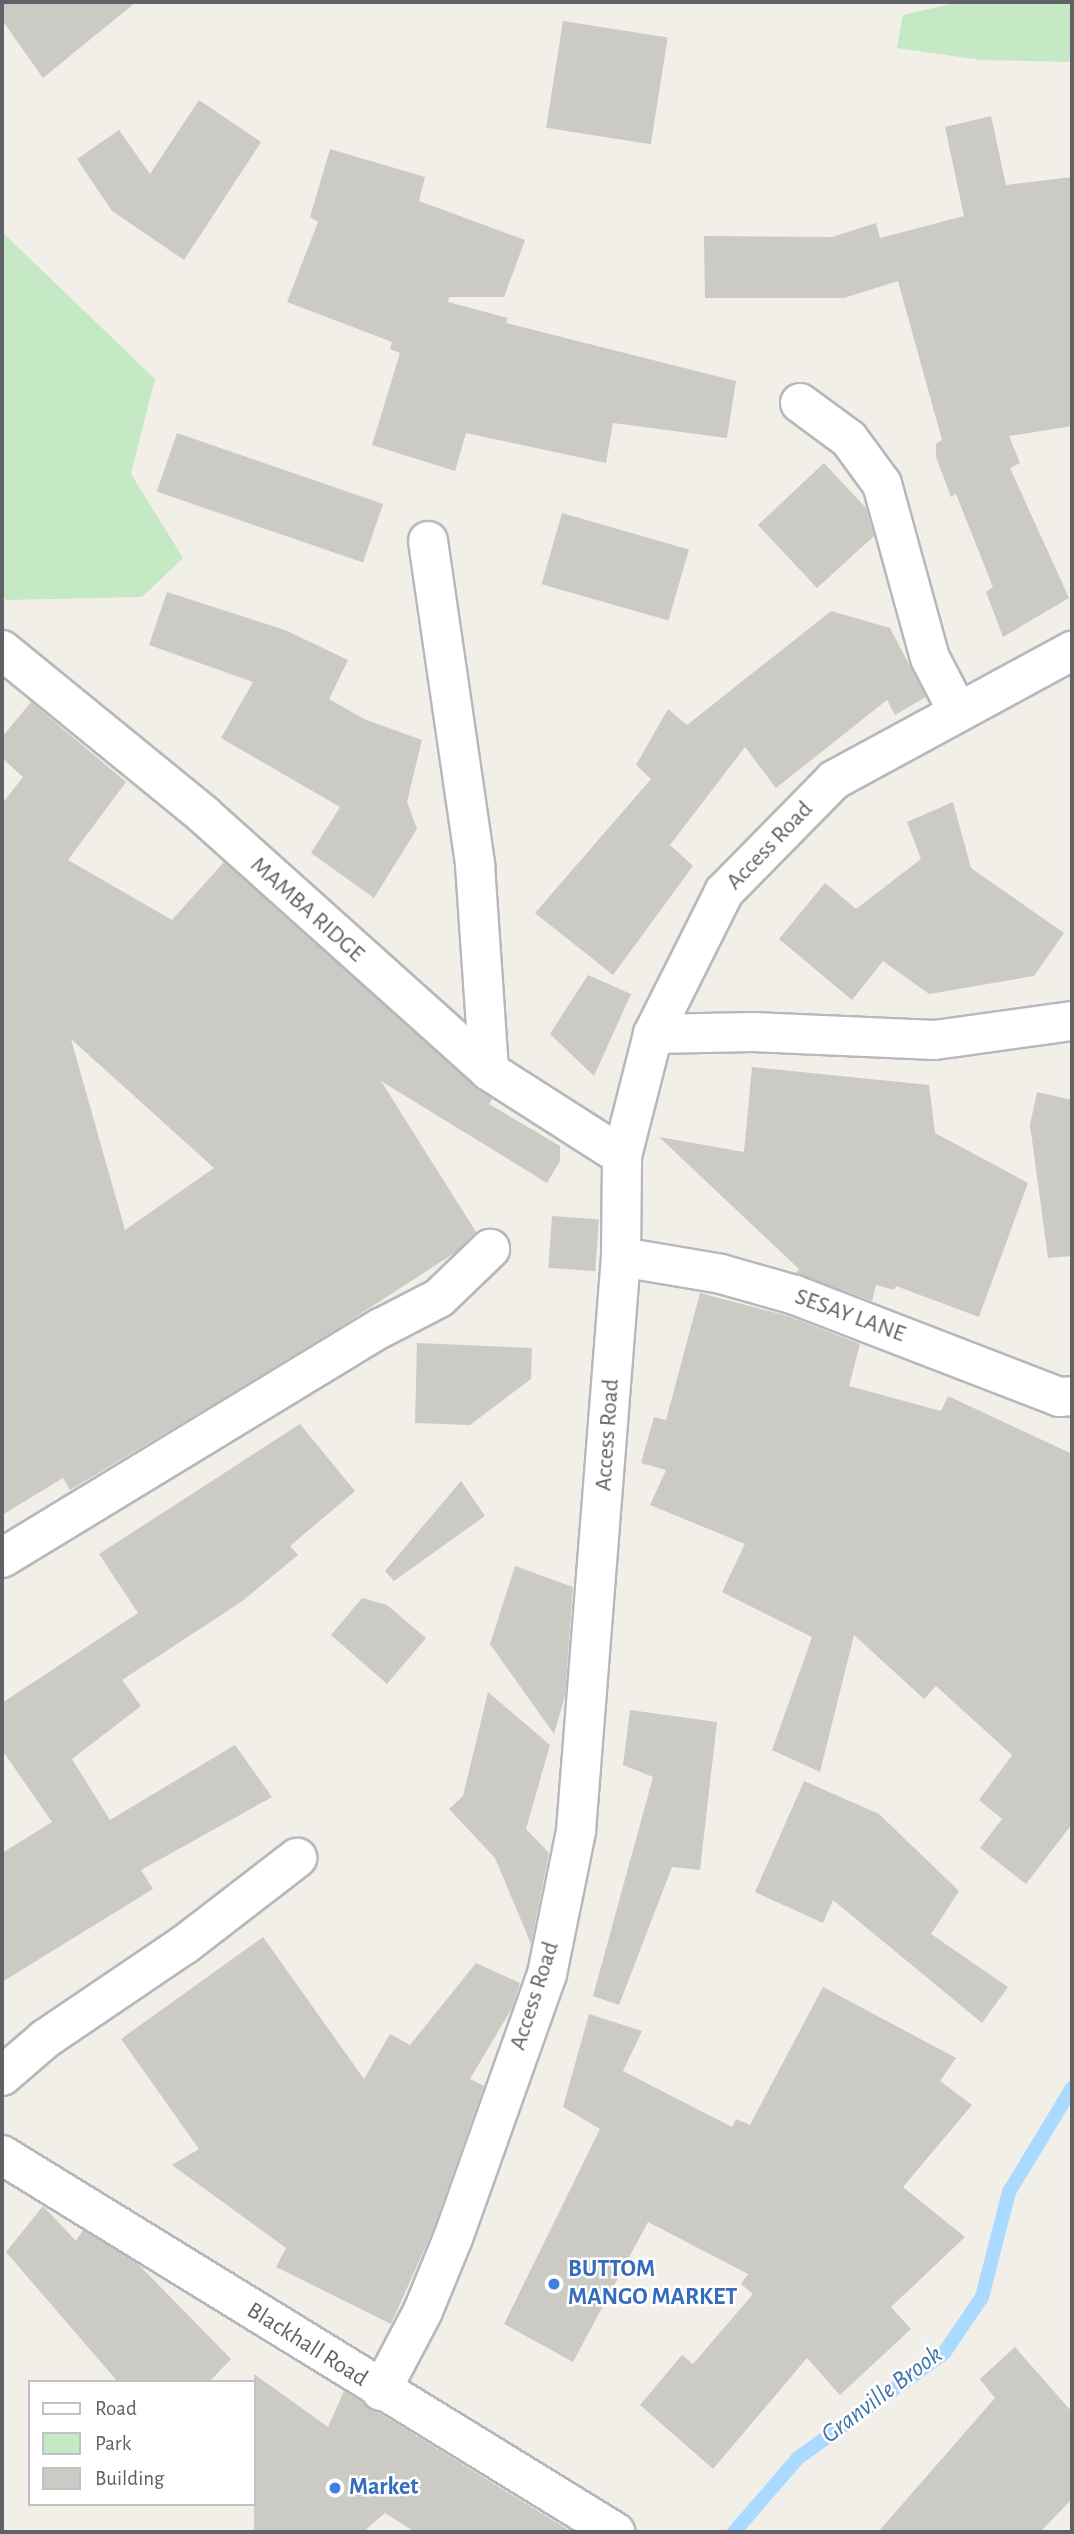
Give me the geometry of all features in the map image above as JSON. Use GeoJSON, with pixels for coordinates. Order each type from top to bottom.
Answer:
{"type":"FeatureCollection","features":[{"type":"Feature","properties":{"kind":"street"},"geometry":{"type":"LineString","coordinates":[[800,403],[849,439],[882,484],[930,658],[958,712]]}},
{"type":"Feature","properties":{"kind":"street"},"geometry":{"type":"LineString","coordinates":[[428,541],[475,865],[489,1072]]}},
{"type":"Feature","properties":{"kind":"street","name":"MAMBA RIDGE"},"geometry":{"type":"LineString","coordinates":[[2,650],[204,816],[489,1072],[622,1156]]}},
{"type":"Feature","properties":{"kind":"street","name":"Access Road"},"geometry":{"type":"LineString","coordinates":[[381,2391],[423,2311],[453,2238],[547,1974],[576,1831],[621,1257],[622,1156],[653,1034],[724,892],[834,780],[1072,652]]}},
{"type":"Feature","properties":{"kind":"street"},"geometry":{"type":"LineString","coordinates":[[653,1034],[753,1032],[935,1040],[1072,1021]]}},
{"type":"Feature","properties":{"kind":"street"},"geometry":{"type":"LineString","coordinates":[[2,1558],[382,1328],[439,1298],[490,1249]]}},
{"type":"Feature","properties":{"kind":"street","name":"SESAY LANE"},"geometry":{"type":"LineString","coordinates":[[621,1257],[721,1274],[795,1296],[1059,1397],[1072,1396]]}},
{"type":"Feature","properties":{"kind":"street"},"geometry":{"type":"LineString","coordinates":[[2,2076],[45,2039],[184,1944],[297,1858]]}},
{"type":"Feature","properties":{"kind":"street","name":"Blackhall Road"},"geometry":{"type":"LineString","coordinates":[[2,2155],[381,2391],[615,2532]]}},
{"type":"Feature","properties":{"kind":"green space"},"geometry":{"type":"Polygon","coordinates":[[[960,2],[1072,2],[1072,62],[981,60],[897,48],[903,15],[960,2]]]}},
{"type":"Feature","properties":{"kind":"green space"},"geometry":{"type":"Polygon","coordinates":[[[2,232],[155,379],[131,474],[183,558],[142,597],[7,600],[2,596],[2,232]]]}},
{"type":"Feature","properties":{"kind":"building"},"geometry":{"type":"Polygon","coordinates":[[[2,2],[136,2],[43,78],[2,20],[2,2]]]}},
{"type":"Feature","properties":{"kind":"building"},"geometry":{"type":"Polygon","coordinates":[[[563,21],[668,38],[651,144],[546,128],[563,21]]]}},
{"type":"Feature","properties":{"kind":"building"},"geometry":{"type":"Polygon","coordinates":[[[199,100],[261,142],[184,260],[112,211],[77,159],[119,130],[150,174],[199,100]]]}},
{"type":"Feature","properties":{"kind":"building"},"geometry":{"type":"Polygon","coordinates":[[[991,116],[1006,185],[1072,177],[1072,426],[1009,436],[1020,463],[1010,468],[1069,598],[1003,637],[986,592],[993,587],[956,494],[951,497],[936,457],[936,444],[942,440],[898,281],[844,298],[705,298],[704,236],[832,237],[876,223],[880,238],[964,216],[945,127],[991,116]]]}},
{"type":"Feature","properties":{"kind":"building"},"geometry":{"type":"Polygon","coordinates":[[[330,149],[425,177],[419,201],[525,240],[504,297],[449,297],[448,302],[508,318],[506,323],[736,381],[727,438],[613,423],[606,463],[466,433],[455,471],[372,445],[400,353],[390,349],[392,342],[287,302],[318,222],[310,217],[330,149]]]}},
{"type":"Feature","properties":{"kind":"building"},"geometry":{"type":"Polygon","coordinates":[[[177,433],[383,504],[363,563],[157,492],[177,433]]]}},
{"type":"Feature","properties":{"kind":"building"},"geometry":{"type":"Polygon","coordinates":[[[824,463],[866,508],[874,536],[817,588],[758,525],[824,463]]]}},
{"type":"Feature","properties":{"kind":"building"},"geometry":{"type":"Polygon","coordinates":[[[562,513],[689,549],[668,621],[542,584],[562,513]]]}},
{"type":"Feature","properties":{"kind":"building"},"geometry":{"type":"Polygon","coordinates":[[[167,592],[285,630],[348,660],[329,699],[364,719],[422,740],[407,802],[417,829],[374,898],[311,853],[340,807],[221,738],[253,682],[149,645],[167,592]]]}},
{"type":"Feature","properties":{"kind":"building"},"geometry":{"type":"Polygon","coordinates":[[[831,611],[890,628],[926,697],[895,715],[887,700],[776,788],[745,747],[670,845],[693,866],[613,975],[535,913],[651,779],[636,765],[668,709],[687,725],[831,611]]]}},
{"type":"Feature","properties":{"kind":"building"},"geometry":{"type":"Polygon","coordinates":[[[31,702],[126,782],[68,860],[172,920],[224,862],[492,1099],[489,1104],[560,1146],[560,1161],[547,1183],[381,1081],[476,1232],[456,1252],[337,1329],[70,1490],[63,1478],[2,1515],[2,804],[23,777],[2,758],[2,737],[31,702]],[[71,1039],[125,1230],[214,1168],[71,1039]]]}},
{"type":"Feature","properties":{"kind":"building"},"geometry":{"type":"Polygon","coordinates":[[[953,802],[971,868],[1064,933],[1034,976],[929,994],[883,961],[852,1000],[779,939],[825,883],[856,909],[921,859],[907,822],[953,802]]]}},
{"type":"Feature","properties":{"kind":"building"},"geometry":{"type":"Polygon","coordinates":[[[588,975],[631,994],[594,1076],[550,1034],[588,975]]]}},
{"type":"Feature","properties":{"kind":"building"},"geometry":{"type":"Polygon","coordinates":[[[752,1067],[929,1085],[935,1133],[1028,1183],[979,1317],[896,1286],[894,1290],[876,1285],[872,1301],[796,1273],[799,1269],[659,1137],[744,1152],[752,1067]]]}},
{"type":"Feature","properties":{"kind":"building"},"geometry":{"type":"Polygon","coordinates":[[[1037,1092],[1072,1100],[1072,1256],[1048,1258],[1030,1125],[1037,1092]]]}},
{"type":"Feature","properties":{"kind":"building"},"geometry":{"type":"Polygon","coordinates":[[[552,1216],[599,1219],[595,1271],[548,1268],[552,1216]]]}},
{"type":"Feature","properties":{"kind":"building"},"geometry":{"type":"Polygon","coordinates":[[[700,1293],[788,1316],[860,1344],[849,1386],[941,1411],[948,1396],[1072,1454],[1072,1824],[1026,1884],[980,1848],[1002,1819],[979,1800],[1012,1755],[936,1686],[924,1699],[854,1635],[820,1772],[772,1750],[812,1637],[722,1592],[745,1544],[650,1505],[666,1470],[641,1463],[654,1417],[666,1420],[700,1293]]]}},
{"type":"Feature","properties":{"kind":"building"},"geometry":{"type":"Polygon","coordinates":[[[417,1343],[532,1348],[531,1379],[470,1425],[415,1423],[417,1343]]]}},
{"type":"Feature","properties":{"kind":"building"},"geometry":{"type":"Polygon","coordinates":[[[300,1424],[355,1491],[290,1546],[298,1555],[241,1602],[122,1680],[141,1706],[72,1759],[110,1820],[235,1745],[272,1797],[141,1870],[153,1889],[2,1982],[2,1853],[52,1822],[2,1750],[2,1703],[138,1613],[99,1554],[300,1424]]]}},
{"type":"Feature","properties":{"kind":"building"},"geometry":{"type":"Polygon","coordinates":[[[461,1481],[485,1516],[394,1581],[385,1571],[461,1481]]]}},
{"type":"Feature","properties":{"kind":"building"},"geometry":{"type":"Polygon","coordinates":[[[515,1566],[573,1587],[565,1696],[554,1734],[490,1644],[515,1566]]]}},
{"type":"Feature","properties":{"kind":"building"},"geometry":{"type":"Polygon","coordinates":[[[362,1598],[387,1605],[426,1638],[387,1684],[331,1635],[362,1598]]]}},
{"type":"Feature","properties":{"kind":"building"},"geometry":{"type":"Polygon","coordinates":[[[488,1692],[550,1745],[526,1829],[549,1853],[531,1944],[495,1858],[449,1809],[463,1796],[488,1692]]]}},
{"type":"Feature","properties":{"kind":"building"},"geometry":{"type":"Polygon","coordinates":[[[630,1710],[717,1722],[700,1870],[672,1867],[619,2005],[593,1996],[653,1777],[623,1765],[630,1710]]]}},
{"type":"Feature","properties":{"kind":"building"},"geometry":{"type":"Polygon","coordinates":[[[804,1781],[879,1814],[959,1891],[931,1934],[1008,1987],[982,2023],[833,1900],[823,1923],[755,1892],[804,1781]]]}},
{"type":"Feature","properties":{"kind":"building"},"geometry":{"type":"Polygon","coordinates":[[[263,1937],[364,2079],[390,2034],[410,2045],[476,1963],[520,1983],[512,2008],[470,2079],[484,2086],[433,2230],[391,2324],[276,2267],[286,2248],[172,2165],[199,2149],[121,2039],[263,1937]]]}},
{"type":"Feature","properties":{"kind":"building"},"geometry":{"type":"Polygon","coordinates":[[[823,1987],[956,2058],[940,2081],[972,2105],[903,2187],[965,2237],[891,2307],[911,2329],[840,2395],[807,2358],[713,2469],[640,2405],[682,2355],[693,2364],[753,2294],[741,2284],[748,2274],[648,2222],[573,2362],[504,2324],[600,2129],[563,2107],[589,2014],[642,2031],[623,2071],[732,2127],[736,2119],[750,2125],[823,1987]]]}},
{"type":"Feature","properties":{"kind":"building"},"geometry":{"type":"Polygon","coordinates":[[[43,2206],[76,2241],[83,2230],[138,2264],[231,2359],[211,2380],[116,2380],[6,2252],[43,2206]]]}},
{"type":"Feature","properties":{"kind":"building"},"geometry":{"type":"Polygon","coordinates":[[[1015,2347],[1072,2412],[1072,2499],[1040,2532],[878,2532],[995,2398],[980,2379],[1015,2347]]]}},
{"type":"Feature","properties":{"kind":"building"},"geometry":{"type":"Polygon","coordinates":[[[254,2374],[328,2427],[344,2391],[572,2532],[415,2532],[385,2513],[363,2532],[254,2532],[254,2374]]]}},
{"type":"Feature","properties":{"kind":"waterway","name":"Granville Brook"},"geometry":{"type":"LineString","coordinates":[[734,2532],[798,2458],[944,2353],[982,2297],[1009,2192],[1072,2088]]}},
{"type":"Feature","properties":{"kind":"place","name":"BUTTOM MANGO MARKET"},"geometry":{"type":"Point","coordinates":[554,2284]}},
{"type":"Feature","properties":{"kind":"place","name":"Market"},"geometry":{"type":"Point","coordinates":[335,2488]}}]}
